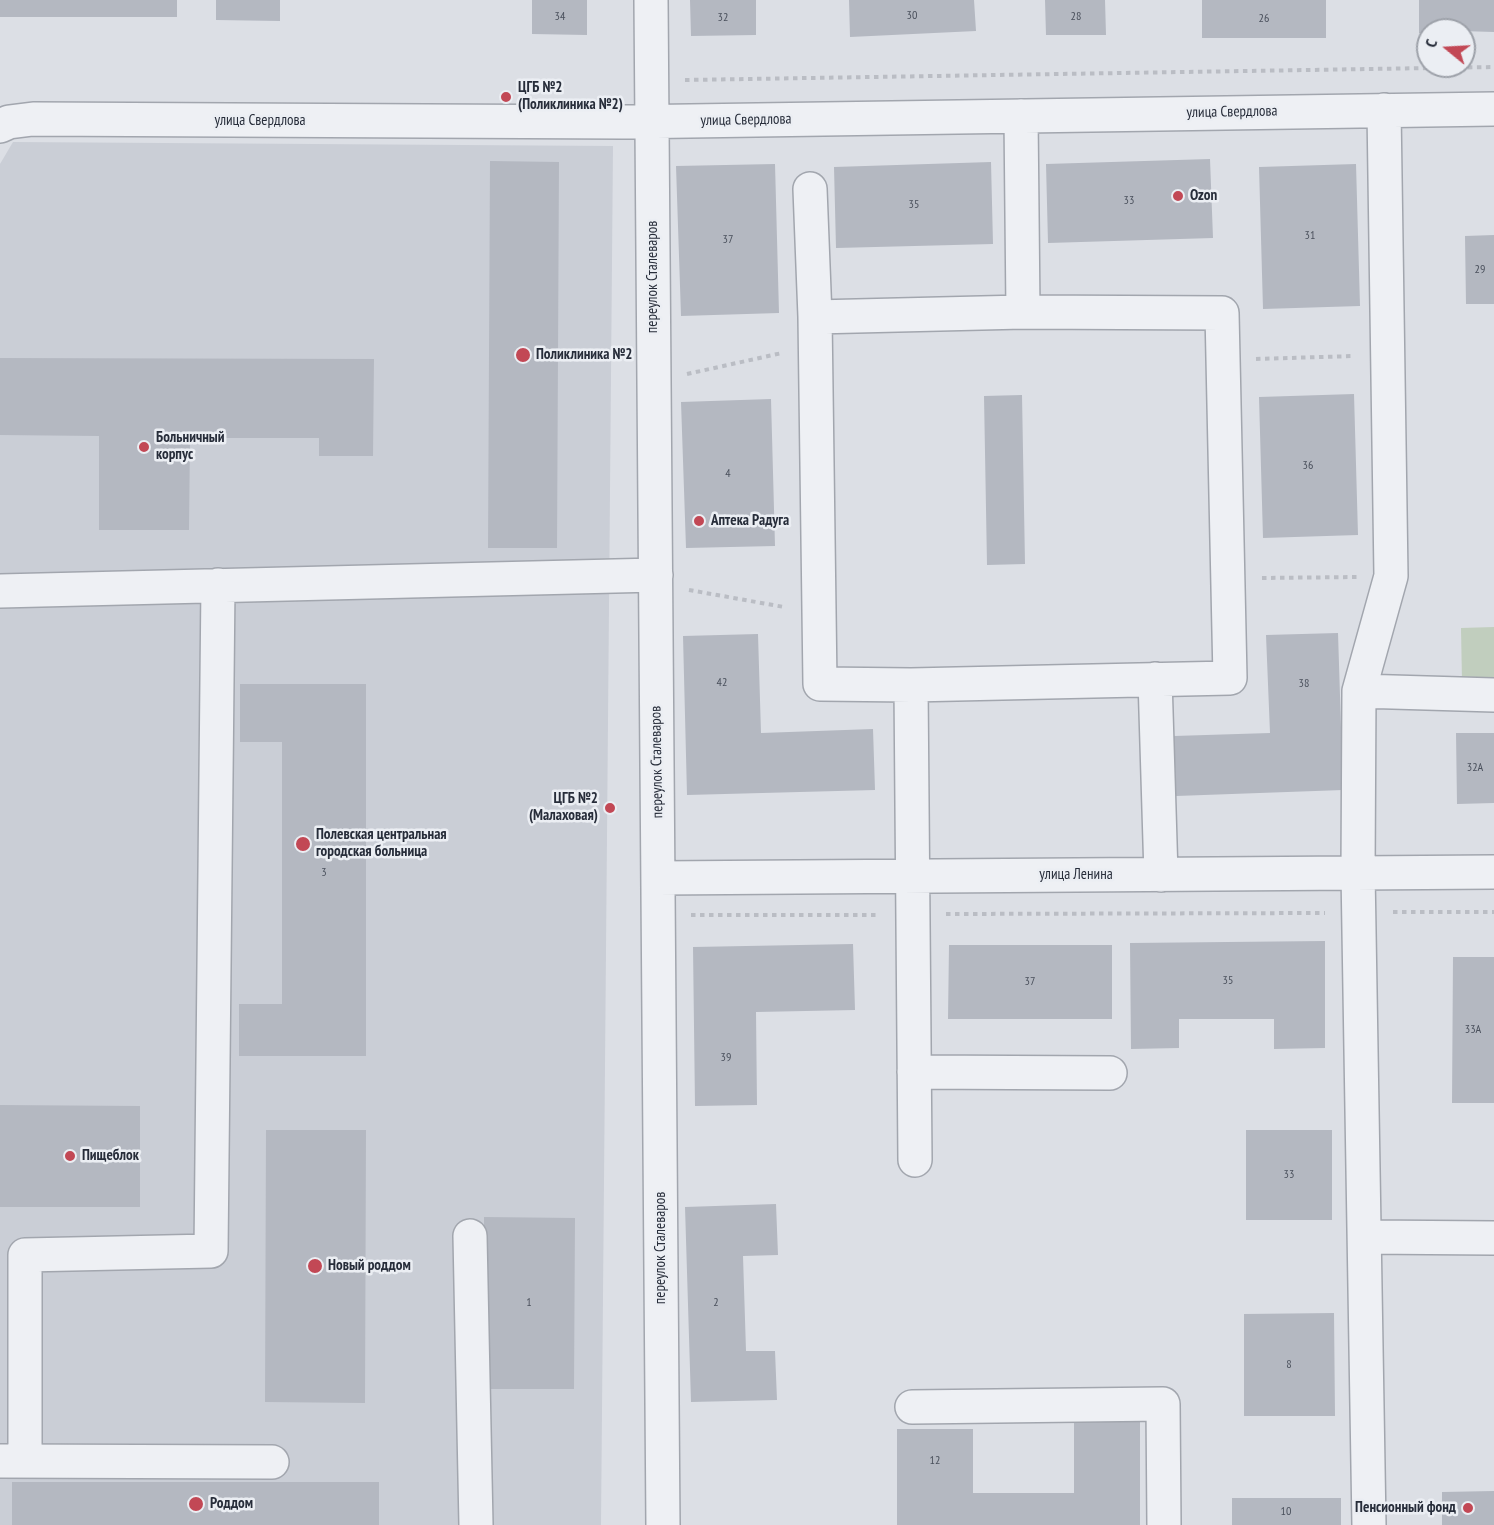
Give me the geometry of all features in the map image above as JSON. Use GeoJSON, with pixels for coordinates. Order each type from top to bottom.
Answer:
{"type":"FeatureCollection","features":[{"type":"Feature","properties":{"kind":"street","name":"переулок Сталеваров"},"geometry":{"type":"LineString","coordinates":[[651,0],[663,1525]]}},
{"type":"Feature","properties":{"kind":"street","name":"улица Свердлова"},"geometry":{"type":"LineString","coordinates":[[0,126],[33,118],[407,122],[652,121],[1494,109]]}},
{"type":"Feature","properties":{"kind":"street"},"geometry":{"type":"LineString","coordinates":[[1369,1525],[1358,872],[1359,691],[1391,576],[1384,110]]}},
{"type":"Feature","properties":{"kind":"street"},"geometry":{"type":"LineString","coordinates":[[1021,116],[1023,312]]}},
{"type":"Feature","properties":{"kind":"street"},"geometry":{"type":"LineString","coordinates":[[810,189],[815,331],[820,684],[911,685],[1230,678],[1222,313],[1023,312],[815,331]]}},
{"type":"Feature","properties":{"kind":"street"},"geometry":{"type":"LineString","coordinates":[[0,591],[218,585],[656,579]]}},
{"type":"Feature","properties":{"kind":"street"},"geometry":{"type":"LineString","coordinates":[[218,585],[211,1251],[25,1255],[13,1460],[272,1462]]}},
{"type":"Feature","properties":{"kind":"street"},"geometry":{"type":"LineString","coordinates":[[1155,679],[1161,875]]}},
{"type":"Feature","properties":{"kind":"street"},"geometry":{"type":"LineString","coordinates":[[911,685],[915,1160]]}},
{"type":"Feature","properties":{"kind":"street"},"geometry":{"type":"LineString","coordinates":[[1359,691],[1494,695]]}},
{"type":"Feature","properties":{"kind":"street","name":"улица Ленина"},"geometry":{"type":"LineString","coordinates":[[658,878],[1494,872]]}},
{"type":"Feature","properties":{"kind":"street"},"geometry":{"type":"LineString","coordinates":[[914,1072],[1110,1073]]}},
{"type":"Feature","properties":{"kind":"street"},"geometry":{"type":"LineString","coordinates":[[470,1236],[476,1525]]}},
{"type":"Feature","properties":{"kind":"street"},"geometry":{"type":"LineString","coordinates":[[1365,1237],[1494,1238]]}},
{"type":"Feature","properties":{"kind":"street"},"geometry":{"type":"LineString","coordinates":[[912,1407],[1163,1404],[1164,1525]]}},
{"type":"Feature","properties":{"kind":"path"},"geometry":{"type":"LineString","coordinates":[[652,81],[1494,67]]}},
{"type":"Feature","properties":{"kind":"path"},"geometry":{"type":"LineString","coordinates":[[654,381],[815,331]]}},
{"type":"Feature","properties":{"kind":"path"},"geometry":{"type":"LineString","coordinates":[[1222,360],[1388,355]]}},
{"type":"Feature","properties":{"kind":"path"},"geometry":{"type":"LineString","coordinates":[[1229,578],[1391,576]]}},
{"type":"Feature","properties":{"kind":"path"},"geometry":{"type":"LineString","coordinates":[[656,579],[820,614]]}},
{"type":"Feature","properties":{"kind":"path"},"geometry":{"type":"LineString","coordinates":[[658,915],[1494,912]]}},
{"type":"Feature","properties":{"kind":"shaded area","name":"Полевская центральная городская больница"},"geometry":{"type":"Polygon","coordinates":[[[13,142],[613,146],[601,1525],[0,1525],[0,164],[13,142]]]}},
{"type":"Feature","properties":{"kind":"green space"},"geometry":{"type":"Polygon","coordinates":[[[1494,627],[1494,682],[1462,682],[1461,628],[1494,627]]]}},
{"type":"Feature","properties":{"kind":"building"},"geometry":{"type":"Polygon","coordinates":[[[0,0],[177,0],[177,17],[0,17],[0,0]]]}},
{"type":"Feature","properties":{"kind":"building"},"geometry":{"type":"Polygon","coordinates":[[[216,0],[280,0],[280,21],[216,20],[216,0]]]}},
{"type":"Feature","properties":{"kind":"building"},"geometry":{"type":"Polygon","coordinates":[[[532,0],[587,0],[587,35],[532,34],[532,0]]]}},
{"type":"Feature","properties":{"kind":"building"},"geometry":{"type":"Polygon","coordinates":[[[690,0],[756,0],[756,35],[691,36],[690,0]]]}},
{"type":"Feature","properties":{"kind":"building"},"geometry":{"type":"Polygon","coordinates":[[[849,0],[974,0],[976,31],[850,37],[849,0]]]}},
{"type":"Feature","properties":{"kind":"building"},"geometry":{"type":"Polygon","coordinates":[[[1045,0],[1105,0],[1106,35],[1046,35],[1045,0]]]}},
{"type":"Feature","properties":{"kind":"building"},"geometry":{"type":"Polygon","coordinates":[[[1202,0],[1326,0],[1326,38],[1202,38],[1202,0]]]}},
{"type":"Feature","properties":{"kind":"building"},"geometry":{"type":"Polygon","coordinates":[[[1419,0],[1494,0],[1494,32],[1476,31],[1476,18],[1419,18],[1419,0]]]}},
{"type":"Feature","properties":{"kind":"building"},"geometry":{"type":"Polygon","coordinates":[[[1210,159],[1213,238],[1048,243],[1046,164],[1210,159]]]}},
{"type":"Feature","properties":{"kind":"building","name":"Поликлиника №2"},"geometry":{"type":"Polygon","coordinates":[[[490,161],[559,162],[557,548],[488,548],[490,161]]]}},
{"type":"Feature","properties":{"kind":"building"},"geometry":{"type":"Polygon","coordinates":[[[991,162],[993,244],[836,248],[834,167],[991,162]]]}},
{"type":"Feature","properties":{"kind":"building"},"geometry":{"type":"Polygon","coordinates":[[[775,164],[779,313],[681,316],[676,166],[775,164]]]}},
{"type":"Feature","properties":{"kind":"building"},"geometry":{"type":"Polygon","coordinates":[[[1356,164],[1360,306],[1263,309],[1259,167],[1356,164]]]}},
{"type":"Feature","properties":{"kind":"building"},"geometry":{"type":"Polygon","coordinates":[[[1494,235],[1494,304],[1466,304],[1465,236],[1494,235]]]}},
{"type":"Feature","properties":{"kind":"building","name":"Больничный корпус"},"geometry":{"type":"Polygon","coordinates":[[[0,358],[374,359],[373,456],[319,456],[319,438],[190,438],[189,530],[99,530],[99,436],[0,435],[0,358]]]}},
{"type":"Feature","properties":{"kind":"building"},"geometry":{"type":"Polygon","coordinates":[[[1354,394],[1358,535],[1263,538],[1259,397],[1354,394]]]}},
{"type":"Feature","properties":{"kind":"building"},"geometry":{"type":"Polygon","coordinates":[[[1022,395],[1025,564],[987,565],[984,396],[1022,395]]]}},
{"type":"Feature","properties":{"kind":"building"},"geometry":{"type":"Polygon","coordinates":[[[771,399],[775,546],[686,548],[681,402],[771,399]]]}},
{"type":"Feature","properties":{"kind":"building"},"geometry":{"type":"Polygon","coordinates":[[[1338,633],[1343,790],[1176,796],[1174,736],[1270,733],[1266,635],[1338,633]]]}},
{"type":"Feature","properties":{"kind":"building"},"geometry":{"type":"Polygon","coordinates":[[[758,634],[761,733],[873,729],[875,790],[687,795],[683,636],[758,634]]]}},
{"type":"Feature","properties":{"kind":"building"},"geometry":{"type":"Polygon","coordinates":[[[240,684],[366,684],[366,1056],[239,1056],[239,1004],[282,1004],[282,742],[240,742],[240,684]]]}},
{"type":"Feature","properties":{"kind":"building"},"geometry":{"type":"Polygon","coordinates":[[[1456,733],[1494,733],[1494,803],[1457,804],[1456,733]]]}},
{"type":"Feature","properties":{"kind":"building"},"geometry":{"type":"Polygon","coordinates":[[[1325,941],[1325,1048],[1274,1049],[1274,1019],[1179,1019],[1179,1048],[1131,1049],[1130,943],[1325,941]]]}},
{"type":"Feature","properties":{"kind":"building"},"geometry":{"type":"Polygon","coordinates":[[[853,944],[855,1010],[756,1012],[757,1105],[695,1106],[693,947],[853,944]]]}},
{"type":"Feature","properties":{"kind":"building"},"geometry":{"type":"Polygon","coordinates":[[[949,945],[1112,945],[1112,1019],[948,1019],[949,945]]]}},
{"type":"Feature","properties":{"kind":"building"},"geometry":{"type":"Polygon","coordinates":[[[1453,957],[1494,957],[1494,1103],[1452,1103],[1453,957]]]}},
{"type":"Feature","properties":{"kind":"building","name":"Пищеблок"},"geometry":{"type":"Polygon","coordinates":[[[0,1105],[140,1106],[140,1207],[0,1207],[0,1105]]]}},
{"type":"Feature","properties":{"kind":"building","name":"Новый роддом"},"geometry":{"type":"Polygon","coordinates":[[[266,1130],[366,1130],[365,1403],[265,1402],[266,1130]]]}},
{"type":"Feature","properties":{"kind":"building"},"geometry":{"type":"Polygon","coordinates":[[[1246,1130],[1332,1130],[1332,1220],[1246,1220],[1246,1130]]]}},
{"type":"Feature","properties":{"kind":"building"},"geometry":{"type":"Polygon","coordinates":[[[776,1204],[778,1255],[743,1256],[746,1351],[775,1351],[777,1400],[691,1402],[685,1207],[776,1204]]]}},
{"type":"Feature","properties":{"kind":"building"},"geometry":{"type":"Polygon","coordinates":[[[484,1217],[575,1218],[574,1389],[484,1389],[484,1217]]]}},
{"type":"Feature","properties":{"kind":"building"},"geometry":{"type":"Polygon","coordinates":[[[1334,1313],[1335,1416],[1244,1416],[1244,1314],[1334,1313]]]}},
{"type":"Feature","properties":{"kind":"building"},"geometry":{"type":"Polygon","coordinates":[[[1074,1419],[1140,1419],[1140,1525],[897,1525],[897,1429],[973,1429],[973,1493],[1074,1493],[1074,1419]]]}},
{"type":"Feature","properties":{"kind":"building","name":"Роддом"},"geometry":{"type":"Polygon","coordinates":[[[12,1482],[379,1482],[379,1525],[12,1525],[12,1482]]]}},
{"type":"Feature","properties":{"kind":"building","name":"Пенсионный фонд"},"geometry":{"type":"Polygon","coordinates":[[[1494,1491],[1494,1525],[1442,1525],[1442,1492],[1494,1491]]]}},
{"type":"Feature","properties":{"kind":"building"},"geometry":{"type":"Polygon","coordinates":[[[1232,1498],[1341,1498],[1341,1525],[1232,1525],[1232,1498]]]}},
{"type":"Feature","properties":{"kind":"place","name":"ЦГБ №2 (Поликлиника №2)"},"geometry":{"type":"Point","coordinates":[506,97]}},
{"type":"Feature","properties":{"kind":"place","name":"Ozon"},"geometry":{"type":"Point","coordinates":[1178,196]}},
{"type":"Feature","properties":{"kind":"place","name":"Поликлиника №2"},"geometry":{"type":"Point","coordinates":[523,355]}},
{"type":"Feature","properties":{"kind":"place","name":"Больничный корпус"},"geometry":{"type":"Point","coordinates":[144,447]}},
{"type":"Feature","properties":{"kind":"place","name":"Аптека Радуга"},"geometry":{"type":"Point","coordinates":[699,521]}},
{"type":"Feature","properties":{"kind":"place","name":"ЦГБ №2 (Малаховая)"},"geometry":{"type":"Point","coordinates":[610,808]}},
{"type":"Feature","properties":{"kind":"place","name":"Полевская центральная городская больница"},"geometry":{"type":"Point","coordinates":[303,844]}},
{"type":"Feature","properties":{"kind":"place","name":"Пищеблок"},"geometry":{"type":"Point","coordinates":[70,1156]}},
{"type":"Feature","properties":{"kind":"place","name":"Новый роддом"},"geometry":{"type":"Point","coordinates":[315,1266]}},
{"type":"Feature","properties":{"kind":"place","name":"Роддом"},"geometry":{"type":"Point","coordinates":[196,1504]}},
{"type":"Feature","properties":{"kind":"place","name":"Пенсионный фонд"},"geometry":{"type":"Point","coordinates":[1468,1508]}}]}
